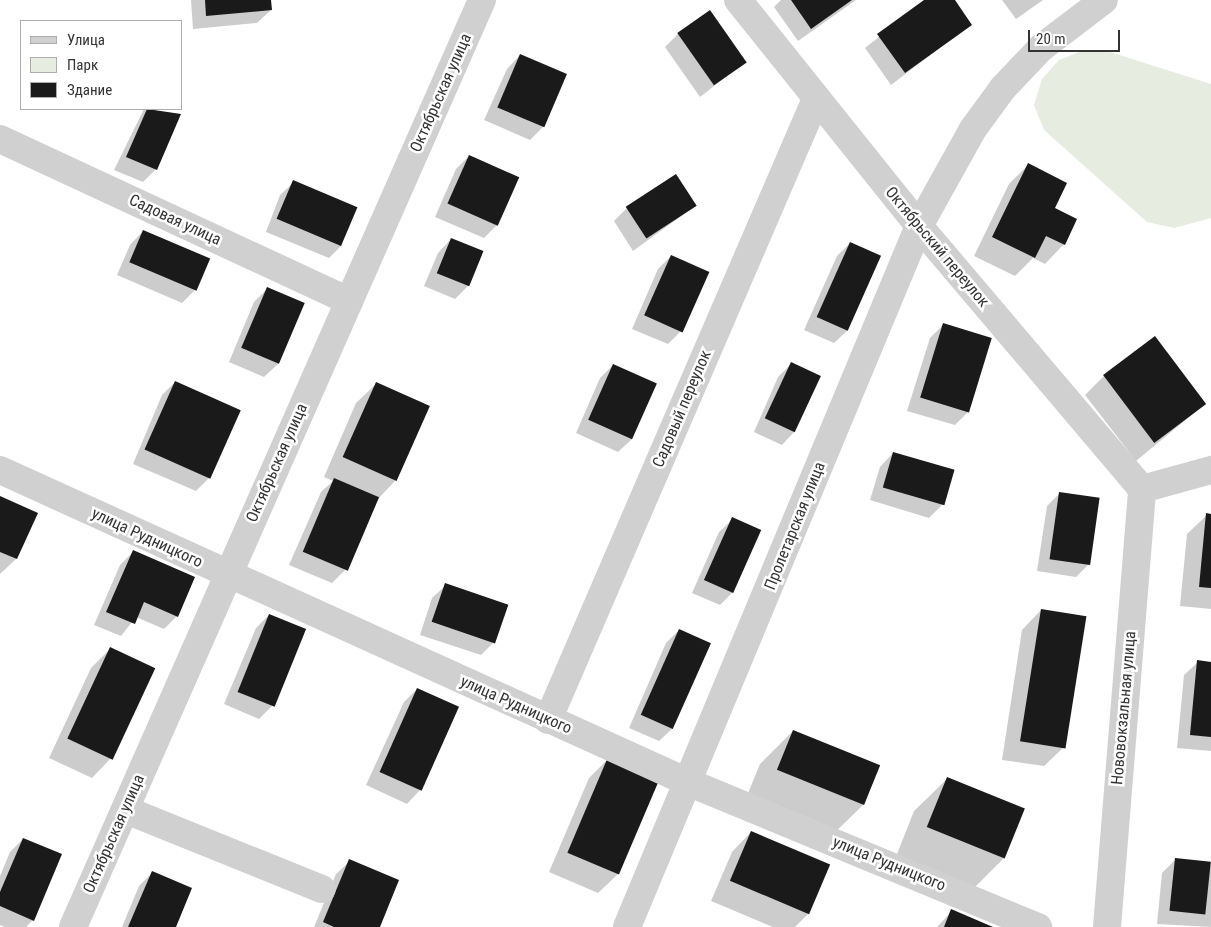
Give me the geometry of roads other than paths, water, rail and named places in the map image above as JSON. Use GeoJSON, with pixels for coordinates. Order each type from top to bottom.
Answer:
{"type":"FeatureCollection","features":[{"type":"Feature","properties":{"kind":"street","name":"Октябрьская улица"},"geometry":{"type":"LineString","coordinates":[[73,927],[482,0]]}},
{"type":"Feature","properties":{"kind":"street","name":"Октябрьский переулок"},"geometry":{"type":"LineString","coordinates":[[738,0],[919,226],[1142,489]]}},
{"type":"Feature","properties":{"kind":"street","name":"Пролетарская улица"},"geometry":{"type":"LineString","coordinates":[[627,927],[690,783],[919,226],[972,128],[1003,88],[1042,48],[1104,0]]}},
{"type":"Feature","properties":{"kind":"street","name":"Садовый переулок"},"geometry":{"type":"LineString","coordinates":[[548,720],[816,99]]}},
{"type":"Feature","properties":{"kind":"street","name":"Садовая улица"},"geometry":{"type":"LineString","coordinates":[[0,138],[349,301]]}},
{"type":"Feature","properties":{"kind":"street","name":"улица Рудницкого"},"geometry":{"type":"LineString","coordinates":[[0,470],[227,576],[690,783],[1038,927]]}},
{"type":"Feature","properties":{"kind":"street"},"geometry":{"type":"LineString","coordinates":[[1142,489],[1211,470]]}},
{"type":"Feature","properties":{"kind":"street","name":"Нововокзальная улица"},"geometry":{"type":"LineString","coordinates":[[1107,927],[1142,489]]}},
{"type":"Feature","properties":{"kind":"street"},"geometry":{"type":"LineString","coordinates":[[126,810],[322,889]]}}]}
